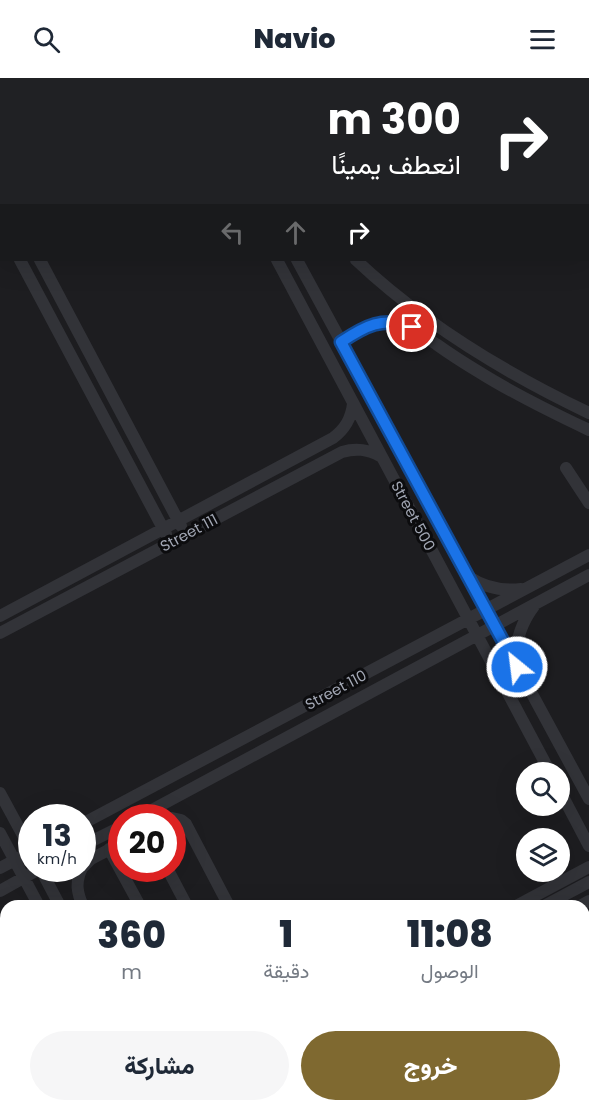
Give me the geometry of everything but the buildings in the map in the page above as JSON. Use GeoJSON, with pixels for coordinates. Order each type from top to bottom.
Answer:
{"type":"FeatureCollection","features":[{"type":"Feature","properties":{"kind":"street"},"geometry":{"type":"LineString","coordinates":[[21,261],[171,543]]}},
{"type":"Feature","properties":{"kind":"street"},"geometry":{"type":"LineString","coordinates":[[41,261],[185,535]]}},
{"type":"Feature","properties":{"kind":"street","name":"Street 500"},"geometry":{"type":"LineString","coordinates":[[278,261],[544,762]]}},
{"type":"Feature","properties":{"kind":"street","name":"Street 500"},"geometry":{"type":"LineString","coordinates":[[298,261],[589,798]]}},
{"type":"Feature","properties":{"kind":"street"},"geometry":{"type":"LineString","coordinates":[[357,261],[402,299],[469,348],[554,397],[589,413]]}},
{"type":"Feature","properties":{"kind":"street"},"geometry":{"type":"LineString","coordinates":[[34,286],[50,278]]}},
{"type":"Feature","properties":{"kind":"street"},"geometry":{"type":"LineString","coordinates":[[48,312],[63,304]]}},
{"type":"Feature","properties":{"kind":"street"},"geometry":{"type":"LineString","coordinates":[[341,342],[357,331],[374,324],[384,322],[412,327],[478,372],[589,430]]}},
{"type":"Feature","properties":{"kind":"street"},"geometry":{"type":"LineString","coordinates":[[58,332],[74,324]]}},
{"type":"Feature","properties":{"kind":"street"},"geometry":{"type":"LineString","coordinates":[[72,358],[88,350]]}},
{"type":"Feature","properties":{"kind":"street"},"geometry":{"type":"LineString","coordinates":[[548,410],[554,397]]}},
{"type":"Feature","properties":{"kind":"street","name":"Street 111"},"geometry":{"type":"LineString","coordinates":[[0,616],[333,438],[345,427],[353,404]]}},
{"type":"Feature","properties":{"kind":"street"},"geometry":{"type":"LineString","coordinates":[[122,451],[137,443]]}},
{"type":"Feature","properties":{"kind":"street","name":"Street 111"},"geometry":{"type":"LineString","coordinates":[[0,633],[342,452],[357,449],[380,456]]}},
{"type":"Feature","properties":{"kind":"street"},"geometry":{"type":"LineString","coordinates":[[566,468],[589,503]]}},
{"type":"Feature","properties":{"kind":"street","name":"Street 110"},"geometry":{"type":"LineString","coordinates":[[96,817],[589,555]]}},
{"type":"Feature","properties":{"kind":"street"},"geometry":{"type":"LineString","coordinates":[[467,575],[481,584],[497,589],[528,588]]}},
{"type":"Feature","properties":{"kind":"street","name":"Street 110"},"geometry":{"type":"LineString","coordinates":[[163,804],[589,575]]}},
{"type":"Feature","properties":{"kind":"street"},"geometry":{"type":"LineString","coordinates":[[517,667],[516,644],[519,633],[535,604]]}},
{"type":"Feature","properties":{"kind":"street"},"geometry":{"type":"LineString","coordinates":[[535,745],[554,735]]}},
{"type":"Feature","properties":{"kind":"street"},"geometry":{"type":"LineString","coordinates":[[0,793],[18,827]]}},
{"type":"Feature","properties":{"kind":"street"},"geometry":{"type":"LineString","coordinates":[[570,810],[589,846]]}},
{"type":"Feature","properties":{"kind":"street"},"geometry":{"type":"LineString","coordinates":[[186,824],[225,900]]}},
{"type":"Feature","properties":{"kind":"street"},"geometry":{"type":"LineString","coordinates":[[0,832],[18,866]]}},
{"type":"Feature","properties":{"kind":"street"},"geometry":{"type":"LineString","coordinates":[[0,868],[18,858]]}},
{"type":"Feature","properties":{"kind":"street"},"geometry":{"type":"LineString","coordinates":[[527,900],[589,867]]}},
{"type":"Feature","properties":{"kind":"street"},"geometry":{"type":"LineString","coordinates":[[0,891],[18,881]]}},
{"type":"Feature","properties":{"kind":"street"},"geometry":{"type":"LineString","coordinates":[[26,882],[36,900]]}},
{"type":"Feature","properties":{"kind":"street"},"geometry":{"type":"LineString","coordinates":[[48,882],[57,900]]}},
{"type":"Feature","properties":{"kind":"street"},"geometry":{"type":"LineString","coordinates":[[77,882],[80,900]]}},
{"type":"Feature","properties":{"kind":"street"},"geometry":{"type":"LineString","coordinates":[[127,882],[137,900]]}},
{"type":"Feature","properties":{"kind":"street"},"geometry":{"type":"LineString","coordinates":[[174,882],[184,900]]}},
{"type":"Feature","properties":{"kind":"street"},"geometry":{"type":"LineString","coordinates":[[555,900],[589,882]]}},
{"type":"Feature","properties":{"kind":"shaded area"},"geometry":{"type":"Polygon","coordinates":[[[0,261],[589,261],[589,900],[0,900],[0,261]]]}},
{"type":"Feature","properties":{"kind":"route"},"geometry":{"type":"LineString","coordinates":[[412,327],[393,322],[374,324],[357,331],[341,342],[517,667]]}}]}
